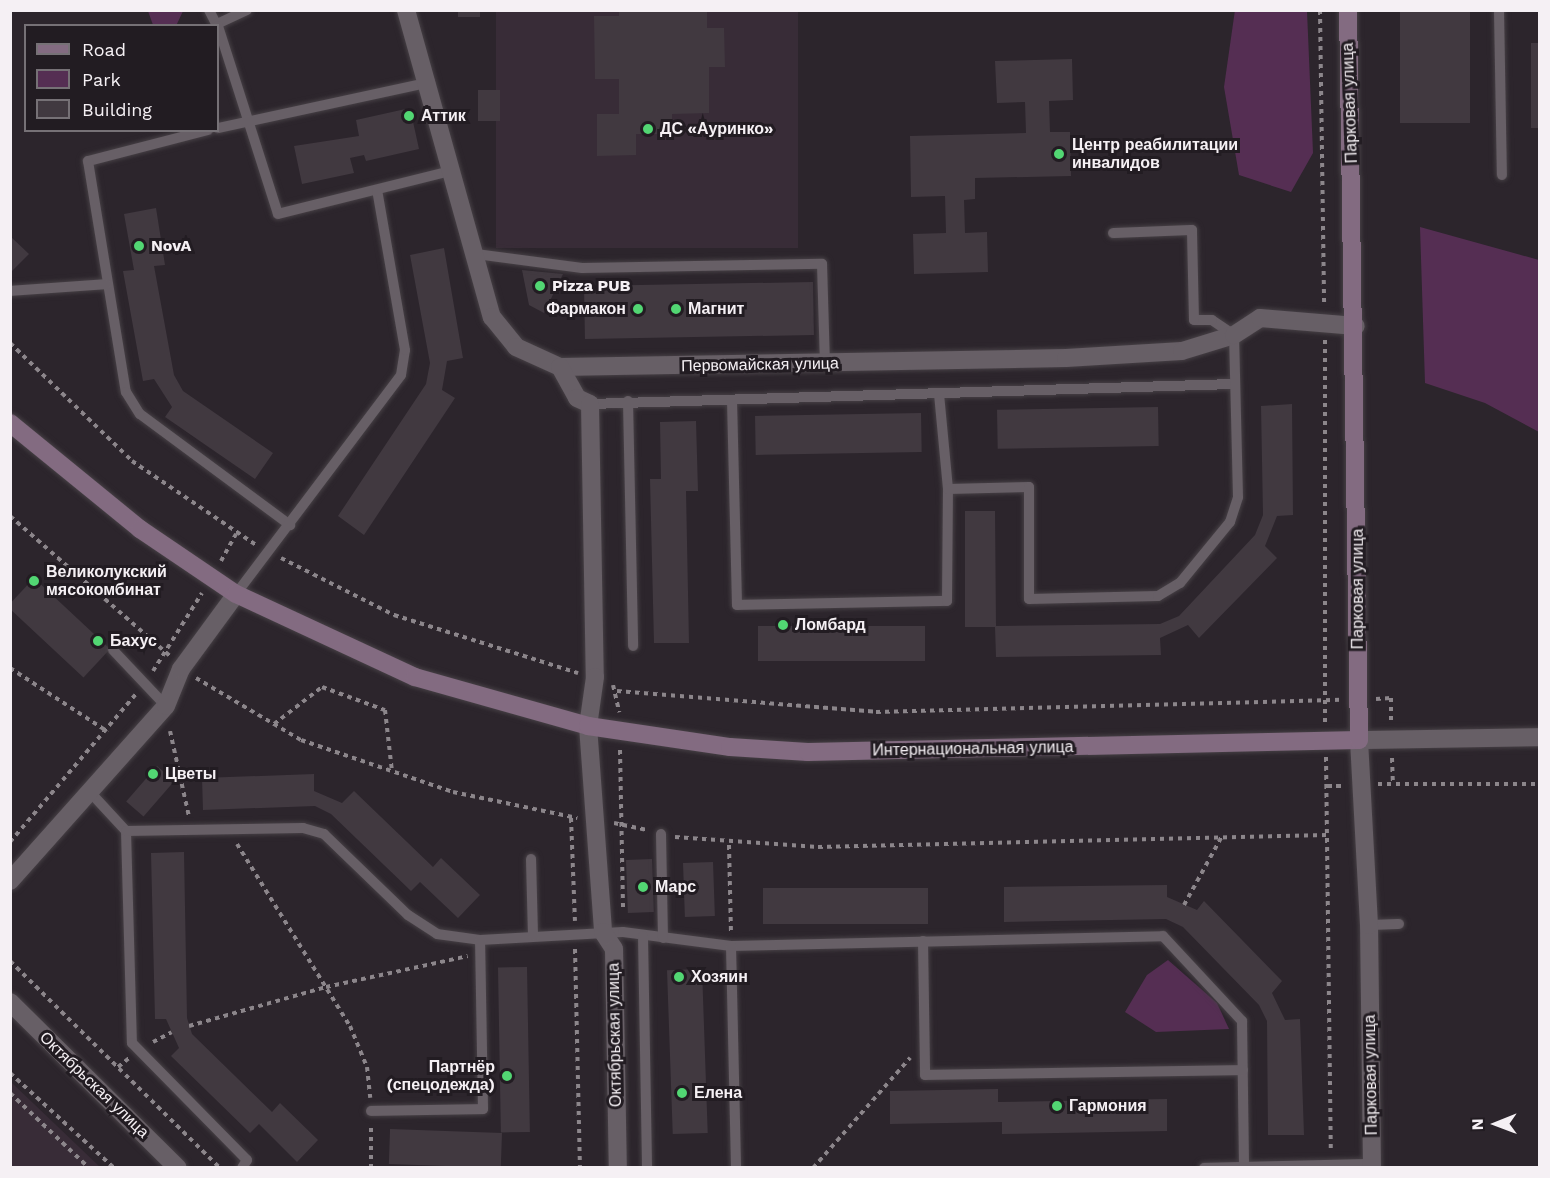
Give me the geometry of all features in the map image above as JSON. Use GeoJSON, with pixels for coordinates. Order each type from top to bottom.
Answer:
{"type":"FeatureCollection","features":[{"type":"Feature","properties":{"kind":"main road","name":"Парковая улица"},"geometry":{"type":"LineString","coordinates":[[1348,10],[1356,326],[1359,740]]}},
{"type":"Feature","properties":{"kind":"main road","name":"Интернациональная улица"},"geometry":{"type":"LineString","coordinates":[[10,423],[140,529],[236,594],[349,651],[415,677],[588,726],[620,732],[808,752],[1359,740]]}},
{"type":"Feature","properties":{"kind":"street","name":"Первомайская улица"},"geometry":{"type":"LineString","coordinates":[[406,10],[430,82],[492,317],[516,348],[560,367],[825,364],[1182,351],[1234,334],[1260,318],[1324,326],[1356,326]]}},
{"type":"Feature","properties":{"kind":"street"},"geometry":{"type":"LineString","coordinates":[[560,367],[577,398],[590,404],[595,677],[588,726]]}},
{"type":"Feature","properties":{"kind":"street"},"geometry":{"type":"LineString","coordinates":[[10,880],[166,706],[181,669],[236,594]]}},
{"type":"Feature","properties":{"kind":"street","name":"Октябрьская улица"},"geometry":{"type":"LineString","coordinates":[[588,726],[597,821],[603,932],[614,949],[618,1167]]}},
{"type":"Feature","properties":{"kind":"street"},"geometry":{"type":"LineString","coordinates":[[1359,740],[1539,736]]}},
{"type":"Feature","properties":{"kind":"street","name":"Парковая улица"},"geometry":{"type":"LineString","coordinates":[[1359,740],[1359,785],[1369,925],[1372,1166]]}},
{"type":"Feature","properties":{"kind":"street","name":"Октябрьская улица"},"geometry":{"type":"LineString","coordinates":[[13,1009],[178,1167]]}},
{"type":"Feature","properties":{"kind":"lane"},"geometry":{"type":"LineString","coordinates":[[209,10],[216,24]]}},
{"type":"Feature","properties":{"kind":"lane"},"geometry":{"type":"LineString","coordinates":[[219,24],[247,10]]}},
{"type":"Feature","properties":{"kind":"lane"},"geometry":{"type":"LineString","coordinates":[[1499,10],[1502,175]]}},
{"type":"Feature","properties":{"kind":"lane"},"geometry":{"type":"LineString","coordinates":[[219,31],[278,214],[454,170]]}},
{"type":"Feature","properties":{"kind":"lane"},"geometry":{"type":"LineString","coordinates":[[219,128],[430,82]]}},
{"type":"Feature","properties":{"kind":"lane"},"geometry":{"type":"LineString","coordinates":[[200,132],[88,160],[126,392],[140,414],[290,525]]}},
{"type":"Feature","properties":{"kind":"lane"},"geometry":{"type":"LineString","coordinates":[[236,594],[270,552],[401,375],[405,350],[377,190]]}},
{"type":"Feature","properties":{"kind":"lane"},"geometry":{"type":"LineString","coordinates":[[948,489],[1029,487],[1029,600],[1158,596],[1180,583],[1230,522],[1238,497],[1234,334],[1212,320],[1194,321],[1192,230],[1113,233]]}},
{"type":"Feature","properties":{"kind":"lane"},"geometry":{"type":"LineString","coordinates":[[476,254],[582,268],[822,264],[825,364]]}},
{"type":"Feature","properties":{"kind":"lane"},"geometry":{"type":"LineString","coordinates":[[10,291],[107,284]]}},
{"type":"Feature","properties":{"kind":"lane","name":"Первомайская улица"},"geometry":{"type":"LineString","coordinates":[[590,404],[628,401],[732,400],[1236,384]]}},
{"type":"Feature","properties":{"kind":"lane"},"geometry":{"type":"LineString","coordinates":[[732,400],[737,606],[947,601],[948,489],[939,394]]}},
{"type":"Feature","properties":{"kind":"lane"},"geometry":{"type":"LineString","coordinates":[[628,401],[633,646]]}},
{"type":"Feature","properties":{"kind":"lane"},"geometry":{"type":"LineString","coordinates":[[113,650],[166,706]]}},
{"type":"Feature","properties":{"kind":"lane"},"geometry":{"type":"LineString","coordinates":[[90,792],[126,831],[132,1042],[247,1160],[242,1167]]}},
{"type":"Feature","properties":{"kind":"lane"},"geometry":{"type":"LineString","coordinates":[[126,831],[303,828],[324,834],[408,915],[437,934],[480,940],[623,932],[731,946],[1163,936],[1242,1021],[1244,1166]]}},
{"type":"Feature","properties":{"kind":"lane"},"geometry":{"type":"LineString","coordinates":[[661,834],[663,938]]}},
{"type":"Feature","properties":{"kind":"lane"},"geometry":{"type":"LineString","coordinates":[[531,859],[533,936]]}},
{"type":"Feature","properties":{"kind":"lane"},"geometry":{"type":"LineString","coordinates":[[1369,925],[1399,924]]}},
{"type":"Feature","properties":{"kind":"lane"},"geometry":{"type":"LineString","coordinates":[[644,936],[646,1167]]}},
{"type":"Feature","properties":{"kind":"lane"},"geometry":{"type":"LineString","coordinates":[[371,1112],[483,1109],[480,940]]}},
{"type":"Feature","properties":{"kind":"lane"},"geometry":{"type":"LineString","coordinates":[[923,941],[925,1075],[1243,1071]]}},
{"type":"Feature","properties":{"kind":"lane"},"geometry":{"type":"LineString","coordinates":[[731,946],[736,1167]]}},
{"type":"Feature","properties":{"kind":"lane"},"geometry":{"type":"LineString","coordinates":[[1204,1167],[1372,1166]]}},
{"type":"Feature","properties":{"kind":"path"},"geometry":{"type":"LineString","coordinates":[[1320,10],[1331,1165]]}},
{"type":"Feature","properties":{"kind":"path"},"geometry":{"type":"LineString","coordinates":[[10,343],[132,461],[270,552],[394,615],[482,647],[595,677],[617,691],[876,712],[1325,701]]}},
{"type":"Feature","properties":{"kind":"path"},"geometry":{"type":"LineString","coordinates":[[10,516],[167,651],[108,732],[10,842]]}},
{"type":"Feature","properties":{"kind":"path"},"geometry":{"type":"LineString","coordinates":[[10,668],[108,732]]}},
{"type":"Feature","properties":{"kind":"path"},"geometry":{"type":"LineString","coordinates":[[181,669],[302,740],[453,792],[571,818],[621,824],[661,834],[729,845],[1327,835]]}},
{"type":"Feature","properties":{"kind":"path"},"geometry":{"type":"LineString","coordinates":[[274,724],[322,687],[385,710],[392,771]]}},
{"type":"Feature","properties":{"kind":"path"},"geometry":{"type":"LineString","coordinates":[[617,691],[620,732],[623,932]]}},
{"type":"Feature","properties":{"kind":"path"},"geometry":{"type":"LineString","coordinates":[[166,706],[192,830]]}},
{"type":"Feature","properties":{"kind":"path"},"geometry":{"type":"LineString","coordinates":[[1327,786],[1539,784]]}},
{"type":"Feature","properties":{"kind":"path"},"geometry":{"type":"LineString","coordinates":[[571,818],[580,1167]]}},
{"type":"Feature","properties":{"kind":"path"},"geometry":{"type":"LineString","coordinates":[[227,829],[326,987],[367,1067],[371,1112],[371,1167]]}},
{"type":"Feature","properties":{"kind":"path"},"geometry":{"type":"LineString","coordinates":[[1184,905],[1221,838]]}},
{"type":"Feature","properties":{"kind":"path"},"geometry":{"type":"LineString","coordinates":[[729,845],[731,946]]}},
{"type":"Feature","properties":{"kind":"path"},"geometry":{"type":"LineString","coordinates":[[189,1026],[326,987],[480,953]]}},
{"type":"Feature","properties":{"kind":"path"},"geometry":{"type":"LineString","coordinates":[[10,962],[220,1167]]}},
{"type":"Feature","properties":{"kind":"path"},"geometry":{"type":"LineString","coordinates":[[813,1167],[925,1042]]}},
{"type":"Feature","properties":{"kind":"path"},"geometry":{"type":"LineString","coordinates":[[10,1073],[114,1167]]}},
{"type":"Feature","properties":{"kind":"path"},"geometry":{"type":"LineString","coordinates":[[10,1093],[89,1167]]}},
{"type":"Feature","properties":{"kind":"shaded area","name":"ДС «Ауринко»"},"geometry":{"type":"Polygon","coordinates":[[[496,11],[798,11],[798,248],[496,248],[496,11]]]}},
{"type":"Feature","properties":{"kind":"shaded area"},"geometry":{"type":"Polygon","coordinates":[[[11,1082],[100,1167],[11,1167],[11,1082]]]}},
{"type":"Feature","properties":{"kind":"green space"},"geometry":{"type":"Polygon","coordinates":[[[148,10],[183,11],[177,24],[153,24],[148,10]]]}},
{"type":"Feature","properties":{"kind":"green space"},"geometry":{"type":"Polygon","coordinates":[[[1235,10],[1307,11],[1313,153],[1291,192],[1239,175],[1224,87],[1235,10]]]}},
{"type":"Feature","properties":{"kind":"green space"},"geometry":{"type":"Polygon","coordinates":[[[1420,227],[1539,260],[1539,432],[1485,403],[1425,383],[1420,227]]]}},
{"type":"Feature","properties":{"kind":"green space"},"geometry":{"type":"Polygon","coordinates":[[[1168,960],[1217,1003],[1229,1029],[1156,1032],[1125,1012],[1147,975],[1168,960]]]}},
{"type":"Feature","properties":{"kind":"building"},"geometry":{"type":"Polygon","coordinates":[[[458,10],[480,10],[480,17],[458,17],[458,10]]]}},
{"type":"Feature","properties":{"kind":"building"},"geometry":{"type":"Polygon","coordinates":[[[619,10],[707,10],[707,28],[724,28],[725,67],[709,67],[709,113],[672,114],[672,134],[636,134],[636,155],[597,156],[597,114],[619,114],[619,79],[595,79],[594,16],[619,16],[619,10]]]}},
{"type":"Feature","properties":{"kind":"building"},"geometry":{"type":"Polygon","coordinates":[[[1400,10],[1470,10],[1470,123],[1400,123],[1400,10]]]}},
{"type":"Feature","properties":{"kind":"building"},"geometry":{"type":"Polygon","coordinates":[[[1531,43],[1540,43],[1540,128],[1531,128],[1531,43]]]}},
{"type":"Feature","properties":{"kind":"building"},"geometry":{"type":"Polygon","coordinates":[[[1072,59],[1073,100],[1049,101],[1050,132],[1070,132],[1071,176],[975,178],[975,199],[964,200],[965,233],[987,232],[988,272],[914,274],[913,234],[946,233],[945,196],[911,197],[910,136],[1026,133],[1025,102],[997,103],[995,61],[1072,59]]]}},
{"type":"Feature","properties":{"kind":"building"},"geometry":{"type":"Polygon","coordinates":[[[478,90],[500,90],[500,121],[478,121],[478,90]]]}},
{"type":"Feature","properties":{"kind":"building"},"geometry":{"type":"Polygon","coordinates":[[[410,108],[419,149],[366,161],[364,155],[350,158],[354,173],[302,184],[294,146],[359,136],[356,120],[410,108]]]}},
{"type":"Feature","properties":{"kind":"building"},"geometry":{"type":"Polygon","coordinates":[[[156,208],[165,265],[154,266],[174,375],[183,391],[273,453],[255,479],[165,417],[172,407],[154,379],[143,381],[123,271],[134,270],[124,214],[156,208]]]}},
{"type":"Feature","properties":{"kind":"building"},"geometry":{"type":"Polygon","coordinates":[[[10,236],[29,254],[10,273],[10,236]]]}},
{"type":"Feature","properties":{"kind":"building"},"geometry":{"type":"Polygon","coordinates":[[[444,248],[463,358],[447,361],[442,390],[455,398],[364,535],[338,516],[426,384],[430,363],[410,255],[444,248]]]}},
{"type":"Feature","properties":{"kind":"building"},"geometry":{"type":"Polygon","coordinates":[[[522,270],[563,274],[544,313],[529,305],[522,270]]]}},
{"type":"Feature","properties":{"kind":"building"},"geometry":{"type":"Polygon","coordinates":[[[813,282],[814,335],[585,339],[584,286],[813,282]]]}},
{"type":"Feature","properties":{"kind":"building"},"geometry":{"type":"Polygon","coordinates":[[[1292,404],[1293,515],[1277,516],[1265,546],[1277,558],[1199,638],[1188,625],[1160,638],[1161,655],[996,657],[995,627],[965,627],[965,511],[995,511],[996,626],[1160,624],[1179,616],[1255,535],[1263,515],[1261,406],[1292,404]]]}},
{"type":"Feature","properties":{"kind":"building"},"geometry":{"type":"Polygon","coordinates":[[[1158,407],[1159,446],[998,449],[997,410],[1158,407]]]}},
{"type":"Feature","properties":{"kind":"building"},"geometry":{"type":"Polygon","coordinates":[[[921,413],[922,452],[756,455],[755,416],[921,413]]]}},
{"type":"Feature","properties":{"kind":"building"},"geometry":{"type":"Polygon","coordinates":[[[696,421],[698,491],[686,491],[689,643],[654,643],[650,479],[661,479],[660,422],[696,421]]]}},
{"type":"Feature","properties":{"kind":"building"},"geometry":{"type":"Polygon","coordinates":[[[34,578],[110,649],[83,677],[10,609],[10,604],[34,578]]]}},
{"type":"Feature","properties":{"kind":"building"},"geometry":{"type":"Polygon","coordinates":[[[758,626],[925,626],[925,661],[758,661],[758,626]]]}},
{"type":"Feature","properties":{"kind":"building"},"geometry":{"type":"Polygon","coordinates":[[[157,766],[174,781],[144,817],[126,801],[157,766]]]}},
{"type":"Feature","properties":{"kind":"building"},"geometry":{"type":"Polygon","coordinates":[[[314,774],[314,791],[342,803],[354,791],[433,867],[441,858],[480,895],[458,918],[420,882],[411,891],[331,814],[315,806],[203,810],[202,778],[314,774]]]}},
{"type":"Feature","properties":{"kind":"building"},"geometry":{"type":"Polygon","coordinates":[[[184,852],[187,1018],[192,1034],[272,1112],[280,1103],[318,1140],[297,1162],[259,1124],[250,1133],[171,1056],[179,1048],[166,1019],[155,1019],[151,853],[184,852]]]}},
{"type":"Feature","properties":{"kind":"building"},"geometry":{"type":"Polygon","coordinates":[[[652,859],[654,912],[628,913],[626,860],[652,859]]]}},
{"type":"Feature","properties":{"kind":"building"},"geometry":{"type":"Polygon","coordinates":[[[713,862],[715,916],[685,917],[683,863],[713,862]]]}},
{"type":"Feature","properties":{"kind":"building"},"geometry":{"type":"Polygon","coordinates":[[[1167,885],[1167,897],[1197,910],[1204,901],[1282,981],[1272,993],[1285,1020],[1300,1019],[1304,1135],[1268,1135],[1267,1021],[1259,1005],[1183,927],[1166,919],[1004,922],[1004,887],[1167,885]]]}},
{"type":"Feature","properties":{"kind":"building"},"geometry":{"type":"Polygon","coordinates":[[[763,888],[928,888],[928,924],[763,924],[763,888]]]}},
{"type":"Feature","properties":{"kind":"building"},"geometry":{"type":"Polygon","coordinates":[[[527,967],[530,1132],[501,1132],[498,968],[527,967]]]}},
{"type":"Feature","properties":{"kind":"building"},"geometry":{"type":"Polygon","coordinates":[[[702,969],[708,1133],[673,1134],[667,970],[702,969]]]}},
{"type":"Feature","properties":{"kind":"building"},"geometry":{"type":"Polygon","coordinates":[[[998,1089],[998,1102],[1167,1099],[1167,1131],[1002,1134],[1002,1122],[890,1124],[890,1091],[998,1089]]]}},
{"type":"Feature","properties":{"kind":"building"},"geometry":{"type":"Polygon","coordinates":[[[390,1129],[502,1133],[501,1168],[389,1164],[390,1129]]]}},
{"type":"Feature","properties":{"kind":"place","name":"Аттик"},"geometry":{"type":"Point","coordinates":[409,116]}},
{"type":"Feature","properties":{"kind":"place","name":"ДС «Ауринко»"},"geometry":{"type":"Point","coordinates":[648,129]}},
{"type":"Feature","properties":{"kind":"place","name":"Центр реабилитации инвалидов"},"geometry":{"type":"Point","coordinates":[1059,154]}},
{"type":"Feature","properties":{"kind":"place","name":"NovA"},"geometry":{"type":"Point","coordinates":[139,246]}},
{"type":"Feature","properties":{"kind":"place","name":"Pizza PUB"},"geometry":{"type":"Point","coordinates":[540,286]}},
{"type":"Feature","properties":{"kind":"place","name":"Фармакон"},"geometry":{"type":"Point","coordinates":[638,309]}},
{"type":"Feature","properties":{"kind":"place","name":"Магнит"},"geometry":{"type":"Point","coordinates":[676,309]}},
{"type":"Feature","properties":{"kind":"place","name":"Великолукский мясокомбинат"},"geometry":{"type":"Point","coordinates":[34,581]}},
{"type":"Feature","properties":{"kind":"place","name":"Ломбард"},"geometry":{"type":"Point","coordinates":[783,625]}},
{"type":"Feature","properties":{"kind":"place","name":"Бахус"},"geometry":{"type":"Point","coordinates":[98,641]}},
{"type":"Feature","properties":{"kind":"place","name":"Цветы"},"geometry":{"type":"Point","coordinates":[153,774]}},
{"type":"Feature","properties":{"kind":"place","name":"Марс"},"geometry":{"type":"Point","coordinates":[643,887]}},
{"type":"Feature","properties":{"kind":"place","name":"Хозяин"},"geometry":{"type":"Point","coordinates":[679,977]}},
{"type":"Feature","properties":{"kind":"place","name":"Партнёр (спецодежда)"},"geometry":{"type":"Point","coordinates":[507,1076]}},
{"type":"Feature","properties":{"kind":"place","name":"Елена"},"geometry":{"type":"Point","coordinates":[682,1093]}},
{"type":"Feature","properties":{"kind":"place","name":"Гармония"},"geometry":{"type":"Point","coordinates":[1057,1106]}}]}
